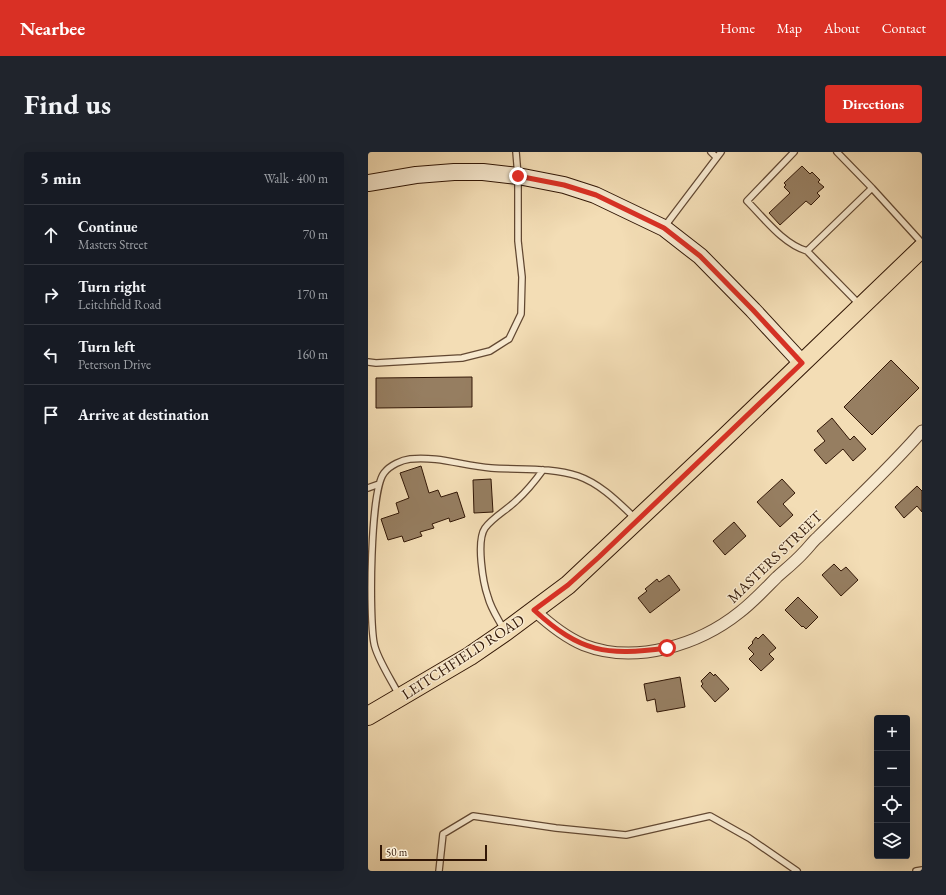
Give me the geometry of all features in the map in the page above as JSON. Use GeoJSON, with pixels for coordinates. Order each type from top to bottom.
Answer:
{"type":"FeatureCollection","features":[{"type":"Feature","properties":{"kind":"main road","name":"LEITCHFIELD ROAD"},"geometry":{"type":"LineString","coordinates":[[368,716],[470,656],[506,632],[568,585],[922,248]]}},
{"type":"Feature","properties":{"kind":"street"},"geometry":{"type":"LineString","coordinates":[[368,183],[416,175],[454,172],[483,172],[518,176],[564,185],[596,195],[664,228],[700,256],[802,363]]}},
{"type":"Feature","properties":{"kind":"street","name":"MASTERS STREET"},"geometry":{"type":"LineString","coordinates":[[534,610],[552,626],[572,640],[594,649],[636,652],[667,648],[698,638],[740,613],[765,591],[860,497],[922,430]]}},
{"type":"Feature","properties":{"kind":"lane"},"geometry":{"type":"LineString","coordinates":[[368,362],[376,363],[462,358],[490,351],[509,339],[520,314],[522,278],[518,241],[518,176],[516,152]]}},
{"type":"Feature","properties":{"kind":"lane"},"geometry":{"type":"LineString","coordinates":[[710,152],[716,157]]}},
{"type":"Feature","properties":{"kind":"lane"},"geometry":{"type":"LineString","coordinates":[[664,228],[721,152]]}},
{"type":"Feature","properties":{"kind":"lane"},"geometry":{"type":"LineString","coordinates":[[794,152],[747,201],[796,248],[807,251],[861,307]]}},
{"type":"Feature","properties":{"kind":"lane"},"geometry":{"type":"LineString","coordinates":[[837,152],[922,243]]}},
{"type":"Feature","properties":{"kind":"lane"},"geometry":{"type":"LineString","coordinates":[[807,251],[872,188]]}},
{"type":"Feature","properties":{"kind":"lane"},"geometry":{"type":"LineString","coordinates":[[400,698],[371,644],[374,510],[379,484],[384,473],[395,464],[409,459],[433,459],[490,468],[544,470],[579,476],[602,488],[638,520]]}},
{"type":"Feature","properties":{"kind":"lane"},"geometry":{"type":"LineString","coordinates":[[506,632],[488,598],[483,574],[481,548],[482,537],[484,530],[490,522],[517,500],[544,470]]}},
{"type":"Feature","properties":{"kind":"lane"},"geometry":{"type":"LineString","coordinates":[[368,488],[379,484]]}},
{"type":"Feature","properties":{"kind":"lane"},"geometry":{"type":"LineString","coordinates":[[439,871],[443,834],[473,816],[556,828],[626,835],[710,816],[748,838],[797,871]]}},
{"type":"Feature","properties":{"kind":"lane"},"geometry":{"type":"LineString","coordinates":[[916,871],[922,870]]}},
{"type":"Feature","properties":{"kind":"building"},"geometry":{"type":"Polygon","coordinates":[[[802,166],[810,174],[812,172],[820,180],[818,182],[824,187],[817,193],[820,196],[811,205],[806,201],[780,225],[769,213],[790,193],[784,187],[786,185],[784,183],[802,166]]]}},
{"type":"Feature","properties":{"kind":"building"},"geometry":{"type":"Polygon","coordinates":[[[891,360],[919,388],[872,435],[844,407],[891,360]]]}},
{"type":"Feature","properties":{"kind":"building"},"geometry":{"type":"Polygon","coordinates":[[[472,377],[472,407],[376,408],[376,378],[472,377]]]}},
{"type":"Feature","properties":{"kind":"building"},"geometry":{"type":"Polygon","coordinates":[[[832,418],[850,440],[854,436],[866,449],[853,461],[843,449],[826,464],[814,450],[825,441],[817,431],[832,418]]]}},
{"type":"Feature","properties":{"kind":"building"},"geometry":{"type":"Polygon","coordinates":[[[421,466],[429,493],[438,490],[441,497],[457,492],[465,517],[450,522],[449,518],[432,524],[434,528],[420,532],[422,536],[404,542],[402,536],[388,540],[381,519],[399,513],[396,503],[409,498],[400,473],[421,466]]]}},
{"type":"Feature","properties":{"kind":"building"},"geometry":{"type":"Polygon","coordinates":[[[491,479],[493,512],[474,513],[473,480],[491,479]]]}},
{"type":"Feature","properties":{"kind":"building"},"geometry":{"type":"Polygon","coordinates":[[[782,479],[795,493],[783,504],[793,515],[780,527],[757,502],[782,479]]]}},
{"type":"Feature","properties":{"kind":"building"},"geometry":{"type":"Polygon","coordinates":[[[917,486],[922,491],[922,512],[917,506],[904,518],[895,507],[917,486]]]}},
{"type":"Feature","properties":{"kind":"building"},"geometry":{"type":"Polygon","coordinates":[[[734,522],[746,536],[725,555],[713,541],[734,522]]]}},
{"type":"Feature","properties":{"kind":"building"},"geometry":{"type":"Polygon","coordinates":[[[834,564],[841,571],[846,567],[858,580],[841,596],[822,575],[834,564]]]}},
{"type":"Feature","properties":{"kind":"building"},"geometry":{"type":"Polygon","coordinates":[[[669,575],[680,590],[650,613],[638,598],[647,591],[645,589],[657,579],[659,582],[669,575]]]}},
{"type":"Feature","properties":{"kind":"building"},"geometry":{"type":"Polygon","coordinates":[[[798,597],[818,617],[806,629],[803,626],[802,627],[785,610],[798,597]]]}},
{"type":"Feature","properties":{"kind":"building"},"geometry":{"type":"Polygon","coordinates":[[[763,634],[776,648],[769,654],[774,659],[761,671],[749,659],[754,654],[748,648],[756,637],[758,639],[763,634]]]}},
{"type":"Feature","properties":{"kind":"building"},"geometry":{"type":"Polygon","coordinates":[[[710,672],[714,676],[715,674],[729,689],[715,702],[701,686],[703,684],[701,681],[710,672]]]}},
{"type":"Feature","properties":{"kind":"building"},"geometry":{"type":"Polygon","coordinates":[[[680,677],[685,707],[657,712],[655,699],[647,701],[644,684],[680,677]]]}},
{"type":"Feature","properties":{"kind":"route"},"geometry":{"type":"LineString","coordinates":[[518,176],[564,185],[596,195],[664,228],[700,256],[802,363],[599,557],[568,585],[534,610],[552,626],[572,640],[594,649],[636,652],[667,648]]}}]}
